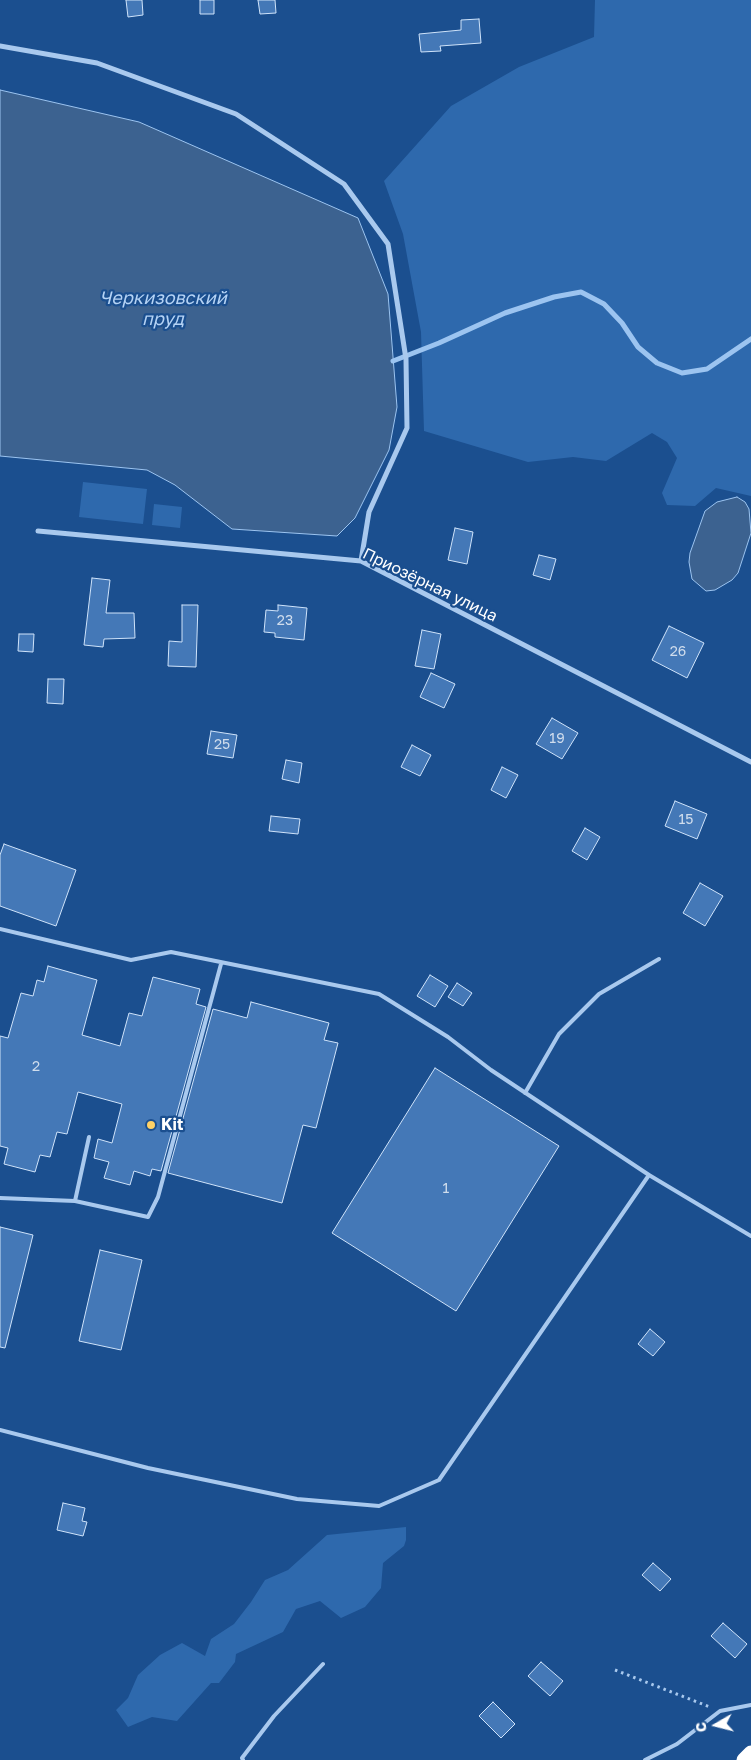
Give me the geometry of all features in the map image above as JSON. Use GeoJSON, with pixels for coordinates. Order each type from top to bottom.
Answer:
{"type":"FeatureCollection","features":[{"type":"Feature","properties":{"kind":"highway"},"geometry":{"type":"LineString","coordinates":[[744,1760],[751,1753]]}},
{"type":"Feature","properties":{"kind":"street"},"geometry":{"type":"LineString","coordinates":[[0,46],[97,63],[236,114],[344,184],[388,244],[406,359],[407,428],[369,512],[360,562]]}},
{"type":"Feature","properties":{"kind":"street","name":"Приозёрная улица"},"geometry":{"type":"LineString","coordinates":[[38,531],[360,562],[751,762]]}},
{"type":"Feature","properties":{"kind":"lane"},"geometry":{"type":"LineString","coordinates":[[0,929],[131,960],[171,952],[221,964],[379,994],[448,1037],[491,1070],[649,1175],[751,1236]]}},
{"type":"Feature","properties":{"kind":"lane"},"geometry":{"type":"LineString","coordinates":[[525,1092],[559,1034],[599,994],[659,959]]}},
{"type":"Feature","properties":{"kind":"lane"},"geometry":{"type":"LineString","coordinates":[[0,1198],[75,1201],[148,1217],[158,1197],[221,964]]}},
{"type":"Feature","properties":{"kind":"lane"},"geometry":{"type":"LineString","coordinates":[[75,1201],[88,1137]]}},
{"type":"Feature","properties":{"kind":"lane"},"geometry":{"type":"LineString","coordinates":[[0,1430],[148,1468],[297,1499],[379,1506],[439,1480],[649,1175]]}},
{"type":"Feature","properties":{"kind":"lane"},"geometry":{"type":"LineString","coordinates":[[243,1760],[242,1758],[274,1716],[323,1664]]}},
{"type":"Feature","properties":{"kind":"lane"},"geometry":{"type":"LineString","coordinates":[[645,1760],[678,1744],[720,1711],[750,1704],[751,1698]]}},
{"type":"Feature","properties":{"kind":"path"},"geometry":{"type":"LineString","coordinates":[[615,1670],[720,1711]]}},
{"type":"Feature","properties":{"kind":"shaded area"},"geometry":{"type":"Polygon","coordinates":[[[595,0],[751,0],[751,496],[716,488],[695,506],[667,505],[662,493],[677,458],[667,442],[652,433],[606,461],[573,457],[528,462],[424,431],[421,332],[403,234],[384,181],[451,106],[519,67],[594,37],[595,0]]]}},
{"type":"Feature","properties":{"kind":"shaded area"},"geometry":{"type":"Polygon","coordinates":[[[83,482],[147,489],[143,524],[79,517],[83,482]]]}},
{"type":"Feature","properties":{"kind":"shaded area"},"geometry":{"type":"Polygon","coordinates":[[[154,504],[182,507],[180,528],[152,525],[154,504]]]}},
{"type":"Feature","properties":{"kind":"shaded area"},"geometry":{"type":"Polygon","coordinates":[[[406,1527],[404,1546],[383,1563],[381,1588],[365,1607],[341,1618],[320,1601],[296,1609],[283,1632],[236,1654],[235,1662],[219,1683],[211,1683],[177,1721],[152,1717],[128,1727],[116,1710],[128,1698],[138,1675],[160,1655],[182,1643],[205,1656],[211,1639],[234,1624],[265,1580],[288,1570],[327,1535],[406,1527]]]}},
{"type":"Feature","properties":{"kind":"water","name":"Черкизовский пруд"},"geometry":{"type":"Polygon","coordinates":[[[0,90],[139,122],[358,218],[388,294],[397,407],[389,450],[355,518],[337,536],[232,529],[175,485],[147,470],[0,456],[0,90]]]}},
{"type":"Feature","properties":{"kind":"water"},"geometry":{"type":"Polygon","coordinates":[[[737,497],[745,502],[749,509],[751,533],[738,573],[732,580],[715,590],[706,591],[692,579],[689,562],[690,553],[705,511],[717,502],[737,497]]]}},
{"type":"Feature","properties":{"kind":"building"},"geometry":{"type":"Polygon","coordinates":[[[126,0],[142,0],[143,15],[128,17],[126,0]]]}},
{"type":"Feature","properties":{"kind":"building"},"geometry":{"type":"Polygon","coordinates":[[[200,0],[214,0],[214,14],[200,14],[200,0]]]}},
{"type":"Feature","properties":{"kind":"building"},"geometry":{"type":"Polygon","coordinates":[[[258,0],[275,0],[276,13],[260,14],[258,0]]]}},
{"type":"Feature","properties":{"kind":"building"},"geometry":{"type":"Polygon","coordinates":[[[479,19],[481,43],[440,46],[441,51],[421,52],[419,34],[461,30],[461,20],[479,19]]]}},
{"type":"Feature","properties":{"kind":"building"},"geometry":{"type":"Polygon","coordinates":[[[455,528],[473,532],[467,564],[448,560],[455,528]]]}},
{"type":"Feature","properties":{"kind":"building"},"geometry":{"type":"Polygon","coordinates":[[[539,555],[556,559],[550,580],[533,575],[539,555]]]}},
{"type":"Feature","properties":{"kind":"building"},"geometry":{"type":"Polygon","coordinates":[[[92,578],[110,580],[106,613],[134,613],[135,638],[104,639],[103,647],[84,645],[92,578]]]}},
{"type":"Feature","properties":{"kind":"building"},"geometry":{"type":"Polygon","coordinates":[[[182,605],[198,605],[196,667],[168,666],[169,641],[182,642],[182,605]]]}},
{"type":"Feature","properties":{"kind":"building"},"geometry":{"type":"Polygon","coordinates":[[[278,605],[307,608],[304,640],[275,637],[275,633],[264,632],[266,610],[278,611],[278,605]]]}},
{"type":"Feature","properties":{"kind":"building"},"geometry":{"type":"Polygon","coordinates":[[[669,626],[704,643],[687,678],[652,660],[669,626]]]}},
{"type":"Feature","properties":{"kind":"building"},"geometry":{"type":"Polygon","coordinates":[[[422,630],[441,634],[434,669],[415,666],[422,630]]]}},
{"type":"Feature","properties":{"kind":"building"},"geometry":{"type":"Polygon","coordinates":[[[19,634],[34,634],[33,652],[18,651],[19,634]]]}},
{"type":"Feature","properties":{"kind":"building"},"geometry":{"type":"Polygon","coordinates":[[[431,673],[455,684],[444,708],[420,697],[431,673]]]}},
{"type":"Feature","properties":{"kind":"building"},"geometry":{"type":"Polygon","coordinates":[[[48,679],[64,679],[63,704],[47,703],[48,679]]]}},
{"type":"Feature","properties":{"kind":"building"},"geometry":{"type":"Polygon","coordinates":[[[552,718],[578,733],[562,759],[536,744],[552,718]]]}},
{"type":"Feature","properties":{"kind":"building"},"geometry":{"type":"Polygon","coordinates":[[[211,731],[237,735],[233,758],[207,754],[211,731]]]}},
{"type":"Feature","properties":{"kind":"building"},"geometry":{"type":"Polygon","coordinates":[[[412,745],[431,755],[420,776],[401,767],[412,745]]]}},
{"type":"Feature","properties":{"kind":"building"},"geometry":{"type":"Polygon","coordinates":[[[286,760],[302,763],[299,783],[282,779],[286,760]]]}},
{"type":"Feature","properties":{"kind":"building"},"geometry":{"type":"Polygon","coordinates":[[[502,767],[518,775],[506,798],[491,790],[502,767]]]}},
{"type":"Feature","properties":{"kind":"building"},"geometry":{"type":"Polygon","coordinates":[[[675,801],[707,814],[697,839],[665,826],[675,801]]]}},
{"type":"Feature","properties":{"kind":"building"},"geometry":{"type":"Polygon","coordinates":[[[271,816],[300,819],[298,834],[269,831],[271,816]]]}},
{"type":"Feature","properties":{"kind":"building"},"geometry":{"type":"Polygon","coordinates":[[[585,828],[600,837],[587,860],[572,851],[585,828]]]}},
{"type":"Feature","properties":{"kind":"building"},"geometry":{"type":"Polygon","coordinates":[[[4,844],[76,870],[56,926],[0,906],[0,855],[4,844]]]}},
{"type":"Feature","properties":{"kind":"building"},"geometry":{"type":"Polygon","coordinates":[[[700,883],[723,896],[705,926],[683,913],[700,883]]]}},
{"type":"Feature","properties":{"kind":"building"},"geometry":{"type":"Polygon","coordinates":[[[48,966],[97,980],[82,1035],[120,1046],[129,1013],[142,1016],[153,977],[200,989],[196,1004],[206,1007],[161,1171],[152,1169],[150,1176],[134,1171],[130,1185],[104,1178],[109,1162],[94,1158],[98,1139],[112,1143],[122,1104],[78,1092],[67,1134],[57,1132],[50,1157],[40,1155],[35,1172],[4,1164],[8,1148],[0,1146],[0,1036],[8,1038],[21,993],[33,996],[37,980],[44,982],[48,966]]]}},
{"type":"Feature","properties":{"kind":"building"},"geometry":{"type":"Polygon","coordinates":[[[430,975],[448,986],[435,1007],[417,996],[430,975]]]}},
{"type":"Feature","properties":{"kind":"building"},"geometry":{"type":"Polygon","coordinates":[[[457,983],[472,993],[463,1006],[448,997],[457,983]]]}},
{"type":"Feature","properties":{"kind":"building"},"geometry":{"type":"Polygon","coordinates":[[[251,1002],[329,1023],[324,1040],[338,1043],[316,1128],[303,1125],[282,1203],[168,1173],[213,1009],[247,1018],[251,1002]]]}},
{"type":"Feature","properties":{"kind":"building"},"geometry":{"type":"Polygon","coordinates":[[[435,1068],[559,1146],[456,1311],[332,1233],[435,1068]]]}},
{"type":"Feature","properties":{"kind":"building"},"geometry":{"type":"Polygon","coordinates":[[[0,1227],[33,1235],[5,1348],[0,1347],[0,1227]]]}},
{"type":"Feature","properties":{"kind":"building"},"geometry":{"type":"Polygon","coordinates":[[[100,1250],[142,1260],[121,1350],[79,1341],[100,1250]]]}},
{"type":"Feature","properties":{"kind":"building"},"geometry":{"type":"Polygon","coordinates":[[[650,1329],[665,1342],[653,1356],[638,1344],[650,1329]]]}},
{"type":"Feature","properties":{"kind":"building"},"geometry":{"type":"Polygon","coordinates":[[[63,1503],[85,1508],[82,1521],[87,1522],[83,1536],[57,1530],[63,1503]]]}},
{"type":"Feature","properties":{"kind":"building"},"geometry":{"type":"Polygon","coordinates":[[[653,1563],[671,1579],[660,1591],[642,1575],[653,1563]]]}},
{"type":"Feature","properties":{"kind":"building"},"geometry":{"type":"Polygon","coordinates":[[[723,1623],[747,1644],[735,1658],[711,1636],[723,1623]]]}},
{"type":"Feature","properties":{"kind":"building"},"geometry":{"type":"Polygon","coordinates":[[[541,1662],[563,1681],[550,1696],[528,1676],[541,1662]]]}},
{"type":"Feature","properties":{"kind":"building"},"geometry":{"type":"Polygon","coordinates":[[[493,1702],[515,1724],[501,1738],[479,1716],[493,1702]]]}},
{"type":"Feature","properties":{"kind":"waterway"},"geometry":{"type":"LineString","coordinates":[[393,361],[439,343],[505,313],[554,297],[581,292],[604,304],[622,323],[638,347],[657,363],[682,373],[707,369],[751,339]]}},
{"type":"Feature","properties":{"kind":"place","name":"Kit"},"geometry":{"type":"Point","coordinates":[151,1125]}}]}
